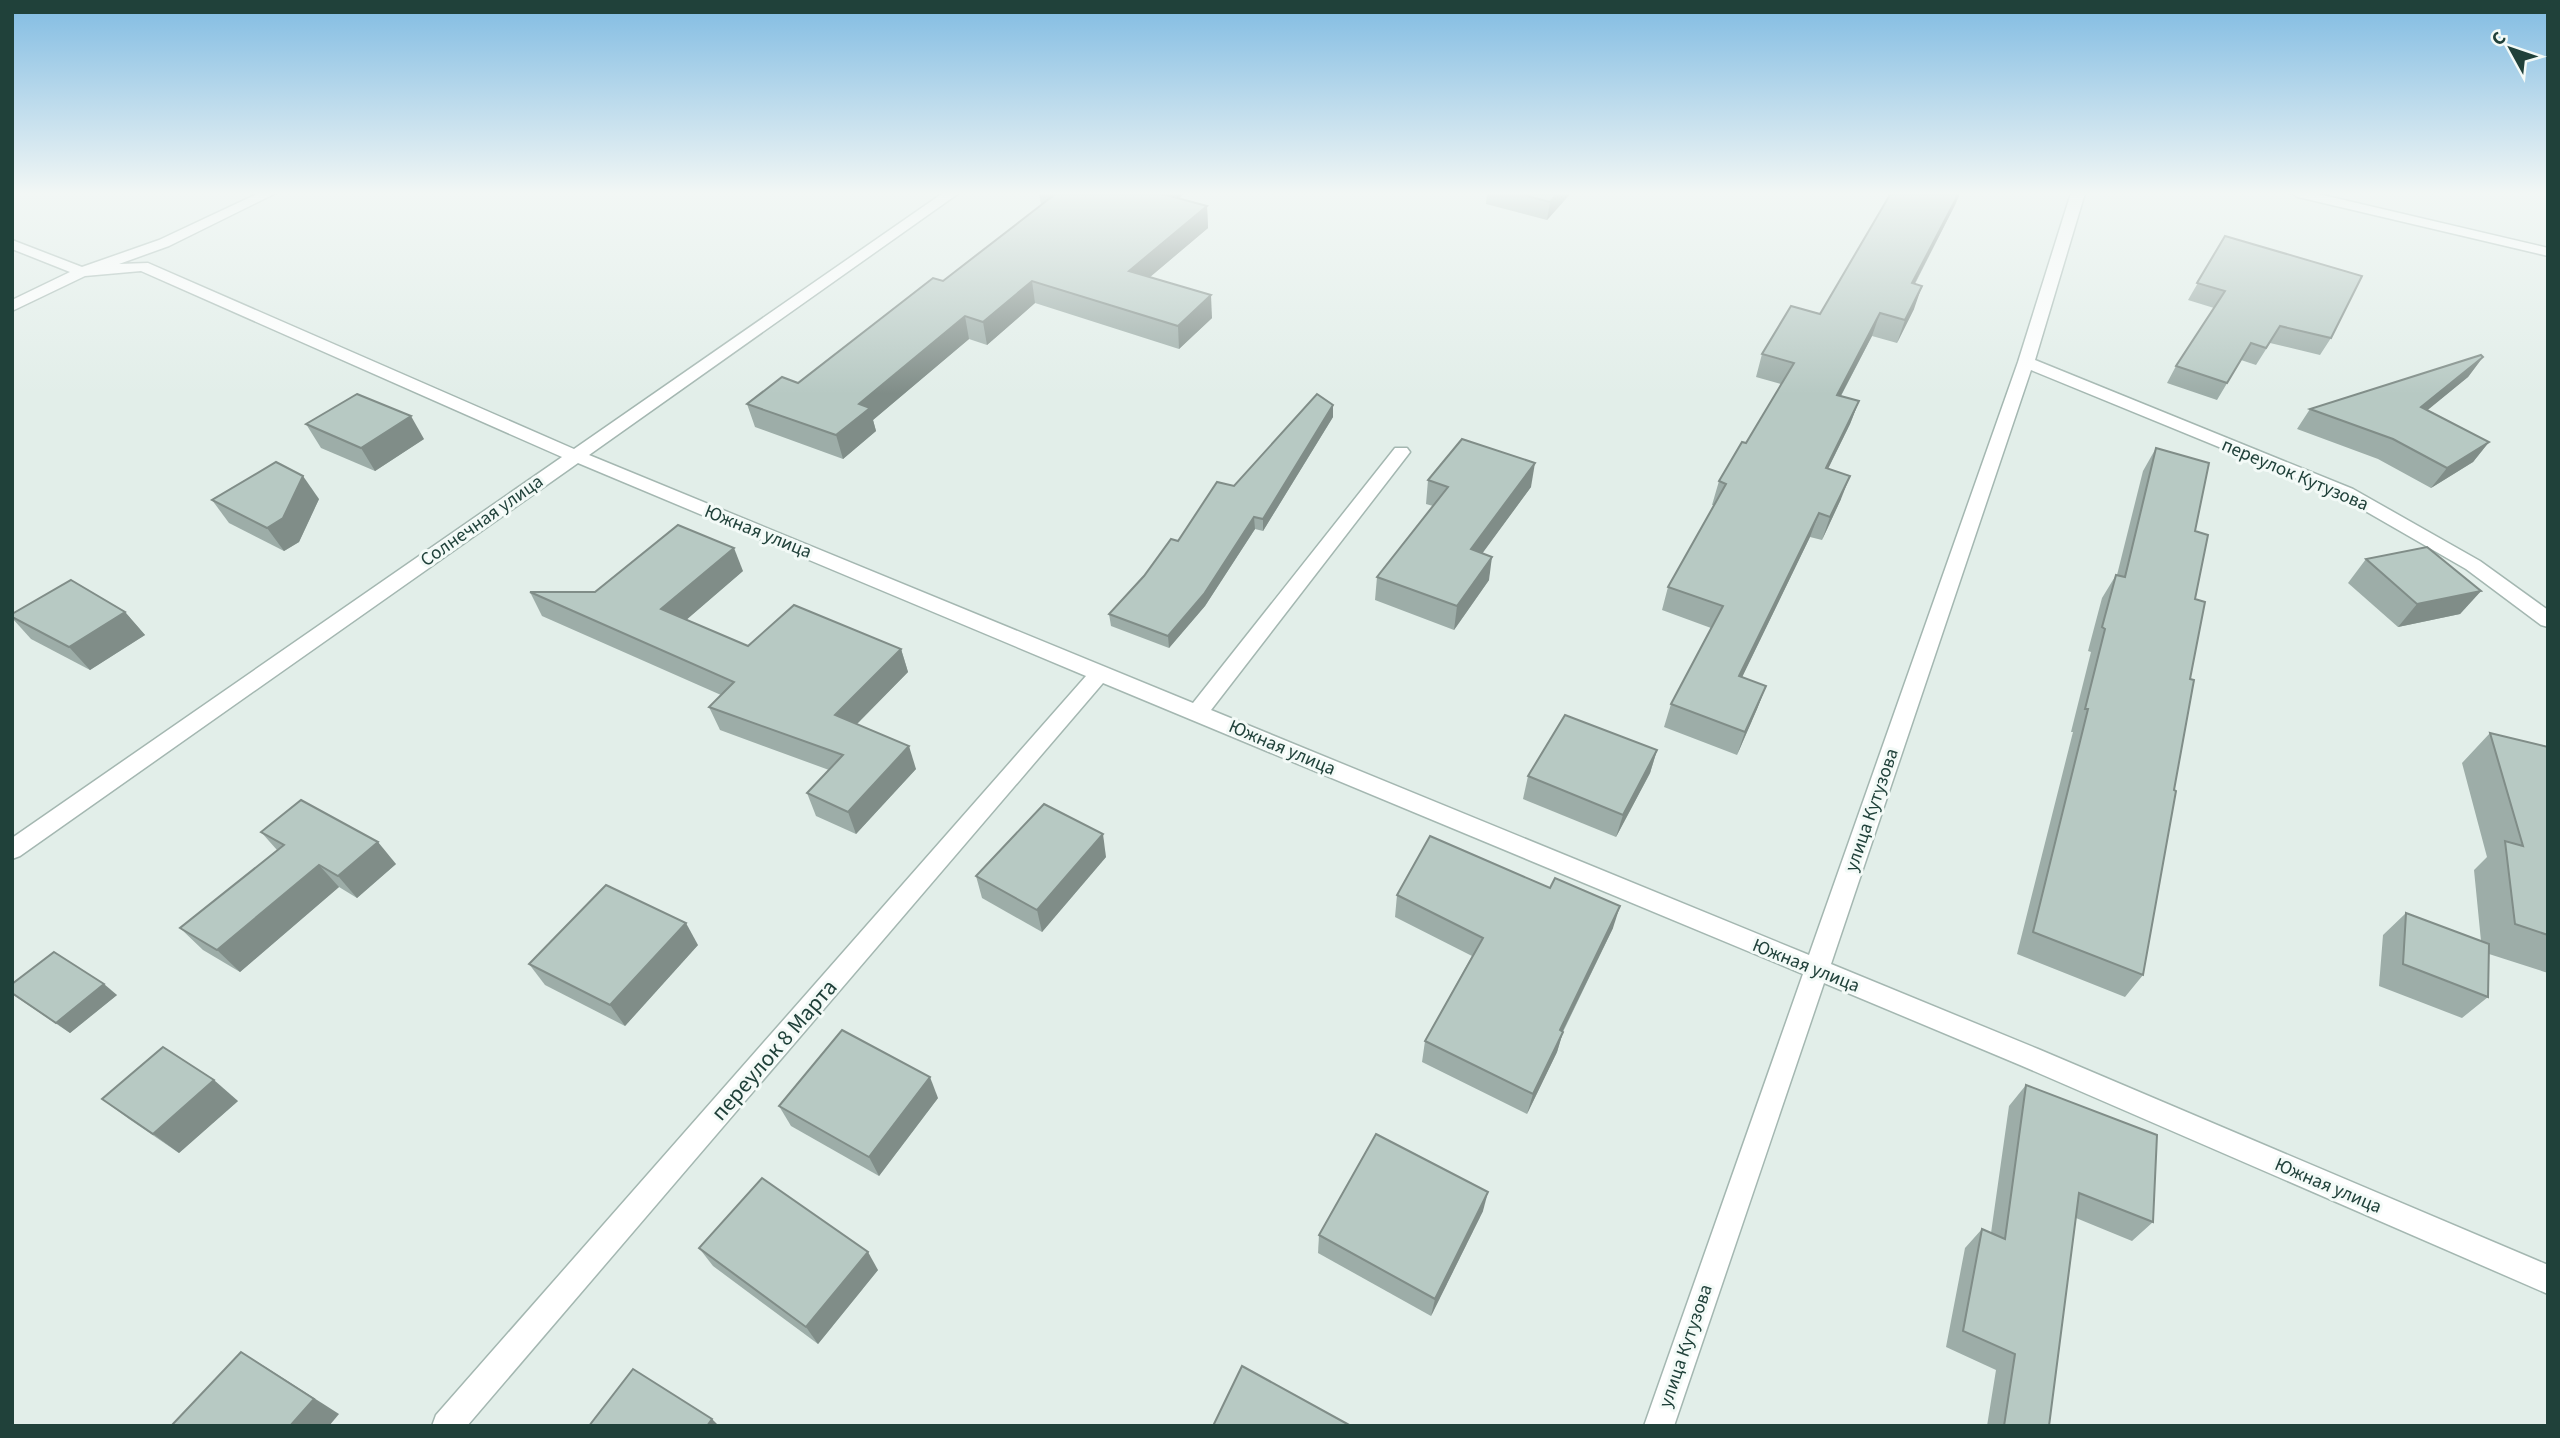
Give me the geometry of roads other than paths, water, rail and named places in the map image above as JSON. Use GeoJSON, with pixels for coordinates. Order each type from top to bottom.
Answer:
{"type":"FeatureCollection","features":[{"type":"Feature","properties":{"kind":"street","name":"Южная улица"},"geometry":{"type":"LineString","coordinates":[[52,260],[82,272],[143,266],[575,456],[2029,1057],[2548,1280]]}},
{"type":"Feature","properties":{"kind":"street"},"geometry":{"type":"LineString","coordinates":[[12,306],[82,272],[116,260]]}},
{"type":"Feature","properties":{"kind":"street","name":"Солнечная улица"},"geometry":{"type":"LineString","coordinates":[[12,850],[856,260]]}},
{"type":"Feature","properties":{"kind":"street","name":"улица Кутузова"},"geometry":{"type":"LineString","coordinates":[[1659,1426],[2026,362],[2057,260]]}},
{"type":"Feature","properties":{"kind":"street","name":"переулок Кутузова"},"geometry":{"type":"LineString","coordinates":[[2026,362],[2347,493],[2473,565],[2548,620]]}},
{"type":"Feature","properties":{"kind":"street"},"geometry":{"type":"LineString","coordinates":[[1197,713],[1401,452]]}},
{"type":"Feature","properties":{"kind":"street","name":"переулок 8 Марта"},"geometry":{"type":"LineString","coordinates":[[447,1426],[1100,673]]}}]}
